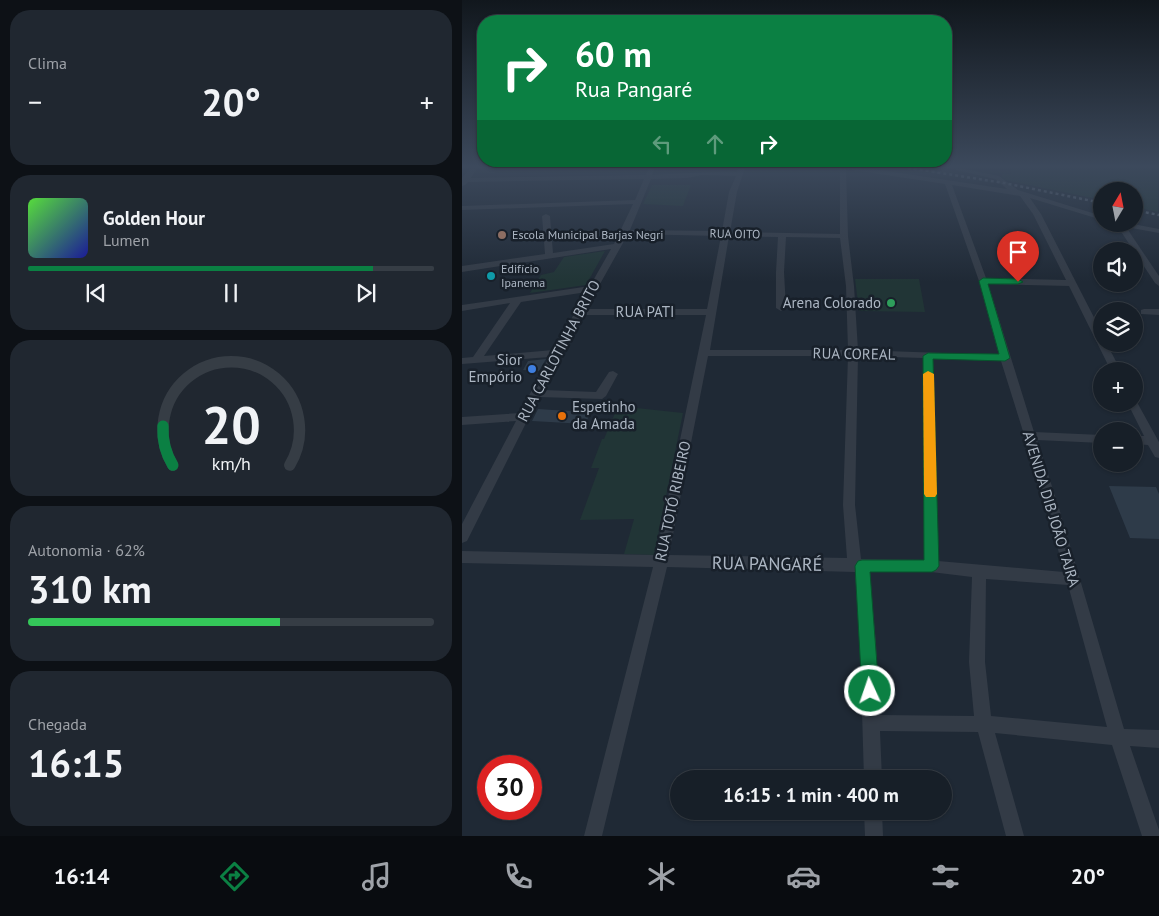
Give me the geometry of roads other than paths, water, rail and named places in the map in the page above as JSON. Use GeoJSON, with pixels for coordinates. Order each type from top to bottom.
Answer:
{"type":"FeatureCollection","features":[{"type":"Feature","properties":{"kind":"street"},"geometry":{"type":"LineString","coordinates":[[462,208],[579,204]]}},
{"type":"Feature","properties":{"kind":"street","name":"RUA CARLOTINHA BRITO"},"geometry":{"type":"LineString","coordinates":[[462,537],[556,353],[625,232],[637,204]]}},
{"type":"Feature","properties":{"kind":"street","name":"RUA TOTÓ RIBEIRO"},"geometry":{"type":"LineString","coordinates":[[593,836],[661,562],[704,353],[731,204]]}},
{"type":"Feature","properties":{"kind":"street"},"geometry":{"type":"LineString","coordinates":[[842,204],[850,286],[853,353],[849,505],[859,566],[872,723],[873,770]]}},
{"type":"Feature","properties":{"kind":"street","name":"AVENIDA DIB JOÃO TAJRA"},"geometry":{"type":"LineString","coordinates":[[956,204],[983,281],[1005,358],[1053,508],[1118,737],[1151,836]]}},
{"type":"Feature","properties":{"kind":"street"},"geometry":{"type":"LineString","coordinates":[[1029,204],[1037,214],[1093,327]]}},
{"type":"Feature","properties":{"kind":"street"},"geometry":{"type":"LineString","coordinates":[[1057,204],[1093,215]]}},
{"type":"Feature","properties":{"kind":"street"},"geometry":{"type":"LineString","coordinates":[[546,216],[549,256]]}},
{"type":"Feature","properties":{"kind":"street"},"geometry":{"type":"LineString","coordinates":[[1143,228],[1158,231]]}},
{"type":"Feature","properties":{"kind":"street","name":"RUA OITO"},"geometry":{"type":"LineString","coordinates":[[625,232],[844,236]]}},
{"type":"Feature","properties":{"kind":"street"},"geometry":{"type":"LineString","coordinates":[[1126,232],[1158,283]]}},
{"type":"Feature","properties":{"kind":"street"},"geometry":{"type":"LineString","coordinates":[[781,308],[782,234]]}},
{"type":"Feature","properties":{"kind":"street"},"geometry":{"type":"LineString","coordinates":[[462,269],[617,246]]}},
{"type":"Feature","properties":{"kind":"street"},"geometry":{"type":"LineString","coordinates":[[983,281],[1070,283]]}},
{"type":"Feature","properties":{"kind":"street"},"geometry":{"type":"LineString","coordinates":[[462,308],[592,288]]}},
{"type":"Feature","properties":{"kind":"street"},"geometry":{"type":"LineString","coordinates":[[476,360],[518,299]]}},
{"type":"Feature","properties":{"kind":"street","name":"RUA PATI"},"geometry":{"type":"LineString","coordinates":[[579,312],[710,312]]}},
{"type":"Feature","properties":{"kind":"street"},"geometry":{"type":"LineString","coordinates":[[1144,312],[1158,312]]}},
{"type":"Feature","properties":{"kind":"street"},"geometry":{"type":"LineString","coordinates":[[462,361],[556,353]]}},
{"type":"Feature","properties":{"kind":"street","name":"RUA COREAL"},"geometry":{"type":"LineString","coordinates":[[704,353],[853,353],[1005,358]]}},
{"type":"Feature","properties":{"kind":"street"},"geometry":{"type":"LineString","coordinates":[[928,356],[932,566]]}},
{"type":"Feature","properties":{"kind":"street"},"geometry":{"type":"LineString","coordinates":[[536,393],[598,396],[602,393],[613,374]]}},
{"type":"Feature","properties":{"kind":"street"},"geometry":{"type":"LineString","coordinates":[[1137,412],[1158,454]]}},
{"type":"Feature","properties":{"kind":"street"},"geometry":{"type":"LineString","coordinates":[[462,421],[525,416]]}},
{"type":"Feature","properties":{"kind":"street"},"geometry":{"type":"LineString","coordinates":[[1030,436],[1093,439]]}},
{"type":"Feature","properties":{"kind":"street"},"geometry":{"type":"LineString","coordinates":[[1143,440],[1152,441]]}},
{"type":"Feature","properties":{"kind":"street","name":"RUA PANGARÉ"},"geometry":{"type":"LineString","coordinates":[[462,557],[932,566],[979,572],[1072,579]]}},
{"type":"Feature","properties":{"kind":"street"},"geometry":{"type":"LineString","coordinates":[[979,572],[977,671],[985,724],[1015,836]]}},
{"type":"Feature","properties":{"kind":"street"},"geometry":{"type":"LineString","coordinates":[[872,723],[985,724],[1158,739]]}},
{"type":"Feature","properties":{"kind":"street"},"geometry":{"type":"LineString","coordinates":[[873,820],[874,836]]}},
{"type":"Feature","properties":{"kind":"railway"},"geometry":{"type":"LineString","coordinates":[[1143,212],[1159,215]]}},
{"type":"Feature","properties":{"kind":"place","name":"Escola Municipal Barjas Negri"},"geometry":{"type":"Point","coordinates":[502,235]}},
{"type":"Feature","properties":{"kind":"place","name":"Edifício Ipanema"},"geometry":{"type":"Point","coordinates":[491,276]}},
{"type":"Feature","properties":{"kind":"place","name":"Arena Colorado"},"geometry":{"type":"Point","coordinates":[891,303]}},
{"type":"Feature","properties":{"kind":"place","name":"Sior Empório"},"geometry":{"type":"Point","coordinates":[532,369]}},
{"type":"Feature","properties":{"kind":"place","name":"Espetinho da Amada"},"geometry":{"type":"Point","coordinates":[562,416]}}]}
